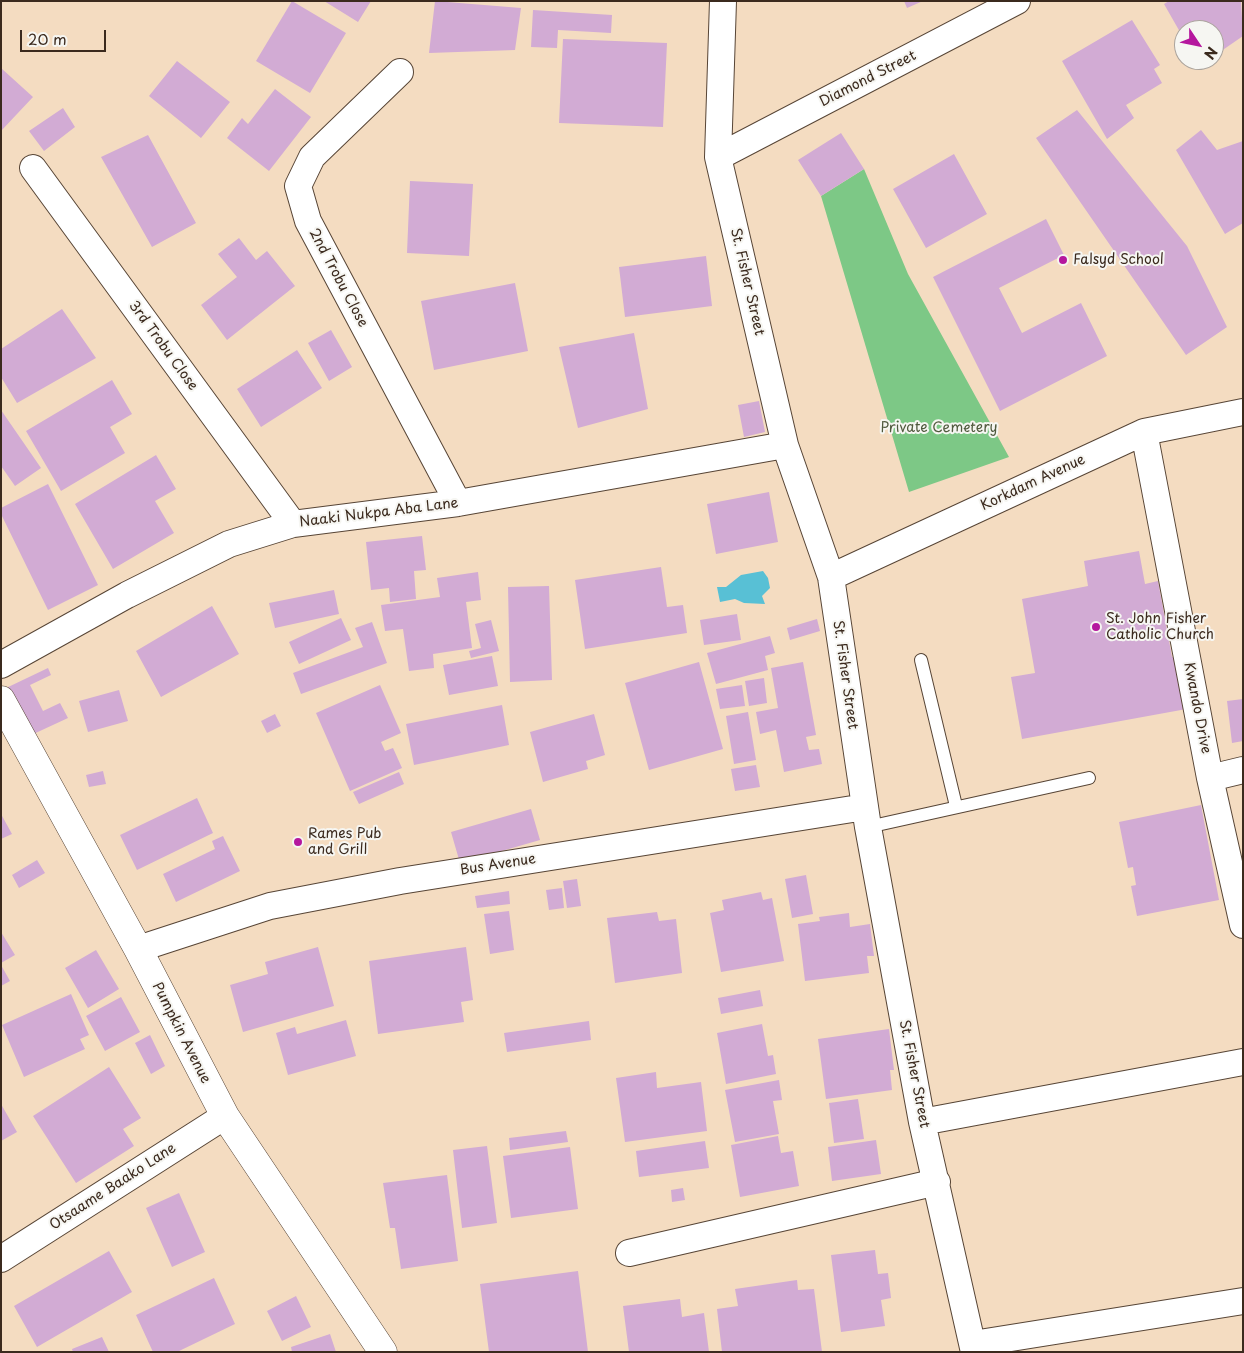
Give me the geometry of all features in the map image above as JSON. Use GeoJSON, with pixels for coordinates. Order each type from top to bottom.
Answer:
{"type":"FeatureCollection","features":[{"type":"Feature","properties":{"kind":"street","name":"St. Fisher Street"},"geometry":{"type":"LineString","coordinates":[[723,1],[718,156],[786,445],[831,577],[866,817],[922,1122],[974,1348]]}},
{"type":"Feature","properties":{"kind":"street","name":"Diamond Street"},"geometry":{"type":"LineString","coordinates":[[718,156],[1017,1]]}},
{"type":"Feature","properties":{"kind":"street","name":"2nd Trobu Close"},"geometry":{"type":"LineString","coordinates":[[400,72],[312,157],[298,186],[308,221],[458,503]]}},
{"type":"Feature","properties":{"kind":"street","name":"3rd Trobu Close"},"geometry":{"type":"LineString","coordinates":[[33,168],[293,524]]}},
{"type":"Feature","properties":{"kind":"street","name":"Korkdam Avenue"},"geometry":{"type":"LineString","coordinates":[[831,577],[1144,432],[1243,412]]}},
{"type":"Feature","properties":{"kind":"street","name":"Kwando Drive"},"geometry":{"type":"LineString","coordinates":[[1144,432],[1210,778],[1242,920]]}},
{"type":"Feature","properties":{"kind":"street","name":"Naaki Nukpa Aba Lane"},"geometry":{"type":"LineString","coordinates":[[1,665],[127,595],[229,544],[293,524],[458,503],[786,445]]}},
{"type":"Feature","properties":{"kind":"street","name":"Pumpkin Avenue"},"geometry":{"type":"LineString","coordinates":[[1,700],[138,949],[225,1116],[383,1352]]}},
{"type":"Feature","properties":{"kind":"street"},"geometry":{"type":"LineString","coordinates":[[1210,778],[1243,770]]}},
{"type":"Feature","properties":{"kind":"street","name":"Bus Avenue"},"geometry":{"type":"LineString","coordinates":[[138,949],[270,906],[400,881],[866,817]]}},
{"type":"Feature","properties":{"kind":"street"},"geometry":{"type":"LineString","coordinates":[[922,1122],[1243,1062]]}},
{"type":"Feature","properties":{"kind":"street","name":"Otsaame Baako Lane"},"geometry":{"type":"LineString","coordinates":[[1,1259],[225,1116]]}},
{"type":"Feature","properties":{"kind":"street"},"geometry":{"type":"LineString","coordinates":[[629,1253],[937,1182]]}},
{"type":"Feature","properties":{"kind":"street"},"geometry":{"type":"LineString","coordinates":[[974,1348],[1243,1301]]}},
{"type":"Feature","properties":{"kind":"lane"},"geometry":{"type":"LineString","coordinates":[[922,660],[956,806]]}},
{"type":"Feature","properties":{"kind":"lane"},"geometry":{"type":"LineString","coordinates":[[866,817],[956,806],[1089,778]]}},
{"type":"Feature","properties":{"kind":"green space","name":"Private Cemetery"},"geometry":{"type":"Polygon","coordinates":[[[864,169],[908,274],[1009,457],[909,492],[821,196],[864,169]]]}},
{"type":"Feature","properties":{"kind":"water"},"geometry":{"type":"Polygon","coordinates":[[[763,571],[768,578],[770,588],[762,596],[765,604],[744,603],[735,599],[720,602],[717,587],[726,587],[741,575],[763,571]]]}},
{"type":"Feature","properties":{"kind":"building"},"geometry":{"type":"Polygon","coordinates":[[[292,1],[346,33],[310,93],[256,61],[292,1]]]}},
{"type":"Feature","properties":{"kind":"building"},"geometry":{"type":"Polygon","coordinates":[[[324,1],[371,1],[358,22],[324,1]]]}},
{"type":"Feature","properties":{"kind":"building"},"geometry":{"type":"Polygon","coordinates":[[[435,1],[521,8],[515,50],[429,53],[435,1]]]}},
{"type":"Feature","properties":{"kind":"building"},"geometry":{"type":"Polygon","coordinates":[[[904,1],[923,1],[907,8],[904,1]]]}},
{"type":"Feature","properties":{"kind":"building"},"geometry":{"type":"Polygon","coordinates":[[[1169,1],[1241,1],[1243,36],[1224,49],[1224,20],[1174,22],[1164,4],[1169,1]]]}},
{"type":"Feature","properties":{"kind":"building"},"geometry":{"type":"Polygon","coordinates":[[[533,10],[612,15],[611,33],[558,30],[557,48],[531,47],[533,10]]]}},
{"type":"Feature","properties":{"kind":"building"},"geometry":{"type":"Polygon","coordinates":[[[1132,20],[1160,65],[1154,69],[1162,83],[1126,105],[1134,118],[1107,139],[1062,61],[1132,20]]]}},
{"type":"Feature","properties":{"kind":"building"},"geometry":{"type":"Polygon","coordinates":[[[563,39],[667,43],[663,127],[559,123],[563,39]]]}},
{"type":"Feature","properties":{"kind":"building"},"geometry":{"type":"Polygon","coordinates":[[[177,61],[230,102],[201,138],[149,96],[177,61]]]}},
{"type":"Feature","properties":{"kind":"building"},"geometry":{"type":"Polygon","coordinates":[[[1,68],[33,97],[1,131],[1,68]]]}},
{"type":"Feature","properties":{"kind":"building"},"geometry":{"type":"Polygon","coordinates":[[[275,89],[311,117],[269,171],[227,138],[242,118],[248,124],[275,89]]]}},
{"type":"Feature","properties":{"kind":"building"},"geometry":{"type":"Polygon","coordinates":[[[63,108],[75,127],[44,151],[29,131],[63,108]]]}},
{"type":"Feature","properties":{"kind":"building"},"geometry":{"type":"Polygon","coordinates":[[[1077,110],[1187,246],[1227,327],[1186,355],[1036,138],[1077,110]]]}},
{"type":"Feature","properties":{"kind":"building"},"geometry":{"type":"Polygon","coordinates":[[[1201,130],[1217,150],[1243,141],[1243,223],[1225,234],[1176,150],[1201,130]]]}},
{"type":"Feature","properties":{"kind":"building"},"geometry":{"type":"Polygon","coordinates":[[[841,133],[864,169],[821,196],[798,160],[841,133]]]}},
{"type":"Feature","properties":{"kind":"building"},"geometry":{"type":"Polygon","coordinates":[[[148,135],[196,223],[152,247],[101,157],[148,135]]]}},
{"type":"Feature","properties":{"kind":"building"},"geometry":{"type":"Polygon","coordinates":[[[954,154],[987,214],[926,248],[893,189],[954,154]]]}},
{"type":"Feature","properties":{"kind":"building"},"geometry":{"type":"Polygon","coordinates":[[[410,181],[473,184],[469,256],[407,253],[410,181]]]}},
{"type":"Feature","properties":{"kind":"building"},"geometry":{"type":"Polygon","coordinates":[[[1046,219],[1064,255],[999,288],[1022,333],[1081,303],[1107,356],[1000,411],[933,277],[1046,219]]]}},
{"type":"Feature","properties":{"kind":"building"},"geometry":{"type":"Polygon","coordinates":[[[239,238],[256,260],[267,251],[295,286],[227,340],[201,305],[237,277],[218,254],[239,238]]]}},
{"type":"Feature","properties":{"kind":"building"},"geometry":{"type":"Polygon","coordinates":[[[706,256],[712,306],[625,317],[619,267],[706,256]]]}},
{"type":"Feature","properties":{"kind":"building"},"geometry":{"type":"Polygon","coordinates":[[[515,283],[528,351],[434,370],[421,301],[515,283]]]}},
{"type":"Feature","properties":{"kind":"building"},"geometry":{"type":"Polygon","coordinates":[[[62,309],[96,358],[17,403],[1,377],[1,349],[62,309]]]}},
{"type":"Feature","properties":{"kind":"building"},"geometry":{"type":"Polygon","coordinates":[[[331,330],[352,367],[329,381],[308,343],[331,330]]]}},
{"type":"Feature","properties":{"kind":"building"},"geometry":{"type":"Polygon","coordinates":[[[634,333],[648,409],[578,428],[559,347],[634,333]]]}},
{"type":"Feature","properties":{"kind":"building"},"geometry":{"type":"Polygon","coordinates":[[[297,350],[322,388],[261,427],[237,389],[297,350]]]}},
{"type":"Feature","properties":{"kind":"building"},"geometry":{"type":"Polygon","coordinates":[[[112,380],[132,414],[110,427],[125,453],[61,491],[26,431],[112,380]]]}},
{"type":"Feature","properties":{"kind":"building"},"geometry":{"type":"Polygon","coordinates":[[[759,401],[765,432],[744,437],[738,405],[759,401]]]}},
{"type":"Feature","properties":{"kind":"building"},"geometry":{"type":"Polygon","coordinates":[[[1,410],[41,468],[15,486],[1,466],[1,410]]]}},
{"type":"Feature","properties":{"kind":"building"},"geometry":{"type":"Polygon","coordinates":[[[156,455],[176,489],[155,501],[174,533],[113,569],[75,504],[156,455]]]}},
{"type":"Feature","properties":{"kind":"building"},"geometry":{"type":"Polygon","coordinates":[[[48,484],[98,585],[48,610],[1,514],[1,508],[48,484]]]}},
{"type":"Feature","properties":{"kind":"building"},"geometry":{"type":"Polygon","coordinates":[[[769,492],[778,542],[716,554],[707,504],[769,492]]]}},
{"type":"Feature","properties":{"kind":"building"},"geometry":{"type":"Polygon","coordinates":[[[422,536],[426,570],[414,571],[416,599],[390,602],[389,588],[371,590],[366,542],[422,536]]]}},
{"type":"Feature","properties":{"kind":"building","name":"St. John Fisher Catholic Church"},"geometry":{"type":"Polygon","coordinates":[[[1139,551],[1145,584],[1158,581],[1172,657],[1183,655],[1192,708],[1022,739],[1011,677],[1035,673],[1022,599],[1088,586],[1084,561],[1139,551]]]}},
{"type":"Feature","properties":{"kind":"building"},"geometry":{"type":"Polygon","coordinates":[[[661,567],[667,607],[683,605],[687,633],[585,649],[575,580],[661,567]]]}},
{"type":"Feature","properties":{"kind":"building"},"geometry":{"type":"Polygon","coordinates":[[[478,572],[481,600],[466,602],[472,648],[433,654],[434,668],[409,671],[403,629],[385,631],[381,605],[440,597],[437,578],[478,572]]]}},
{"type":"Feature","properties":{"kind":"building"},"geometry":{"type":"Polygon","coordinates":[[[549,586],[552,680],[510,682],[508,587],[549,586]]]}},
{"type":"Feature","properties":{"kind":"building"},"geometry":{"type":"Polygon","coordinates":[[[334,590],[339,614],[275,628],[269,603],[334,590]]]}},
{"type":"Feature","properties":{"kind":"building"},"geometry":{"type":"Polygon","coordinates":[[[212,606],[239,654],[161,697],[136,651],[212,606]]]}},
{"type":"Feature","properties":{"kind":"building"},"geometry":{"type":"Polygon","coordinates":[[[737,614],[741,640],[704,645],[700,620],[737,614]]]}},
{"type":"Feature","properties":{"kind":"building"},"geometry":{"type":"Polygon","coordinates":[[[341,618],[351,640],[299,664],[289,642],[341,618]]]}},
{"type":"Feature","properties":{"kind":"building"},"geometry":{"type":"Polygon","coordinates":[[[817,619],[820,631],[790,640],[787,628],[817,619]]]}},
{"type":"Feature","properties":{"kind":"building"},"geometry":{"type":"Polygon","coordinates":[[[491,620],[499,651],[471,658],[469,651],[481,648],[475,624],[491,620]]]}},
{"type":"Feature","properties":{"kind":"building"},"geometry":{"type":"Polygon","coordinates":[[[372,622],[387,663],[301,694],[293,673],[363,647],[355,628],[372,622]]]}},
{"type":"Feature","properties":{"kind":"building"},"geometry":{"type":"Polygon","coordinates":[[[770,636],[775,653],[765,656],[768,670],[716,684],[707,653],[770,636]]]}},
{"type":"Feature","properties":{"kind":"building"},"geometry":{"type":"Polygon","coordinates":[[[492,656],[498,686],[449,695],[443,665],[492,656]]]}},
{"type":"Feature","properties":{"kind":"building"},"geometry":{"type":"Polygon","coordinates":[[[699,662],[723,749],[649,770],[625,683],[699,662]]]}},
{"type":"Feature","properties":{"kind":"building"},"geometry":{"type":"Polygon","coordinates":[[[803,662],[816,735],[806,737],[809,750],[819,749],[822,764],[784,772],[776,730],[760,734],[756,712],[778,708],[771,668],[803,662]]]}},
{"type":"Feature","properties":{"kind":"building"},"geometry":{"type":"Polygon","coordinates":[[[48,668],[51,675],[30,685],[43,711],[60,703],[68,718],[27,737],[4,689],[48,668]]]}},
{"type":"Feature","properties":{"kind":"building"},"geometry":{"type":"Polygon","coordinates":[[[764,678],[767,703],[749,706],[745,681],[764,678]]]}},
{"type":"Feature","properties":{"kind":"building"},"geometry":{"type":"Polygon","coordinates":[[[380,685],[401,733],[381,742],[385,751],[393,748],[402,768],[350,791],[316,713],[380,685]]]}},
{"type":"Feature","properties":{"kind":"building"},"geometry":{"type":"Polygon","coordinates":[[[742,685],[745,706],[720,709],[716,689],[742,685]]]}},
{"type":"Feature","properties":{"kind":"building"},"geometry":{"type":"Polygon","coordinates":[[[119,690],[128,721],[88,732],[79,701],[119,690]]]}},
{"type":"Feature","properties":{"kind":"building"},"geometry":{"type":"Polygon","coordinates":[[[1243,699],[1243,741],[1232,743],[1227,701],[1243,699]]]}},
{"type":"Feature","properties":{"kind":"building"},"geometry":{"type":"Polygon","coordinates":[[[502,705],[509,745],[414,765],[406,724],[502,705]]]}},
{"type":"Feature","properties":{"kind":"building"},"geometry":{"type":"Polygon","coordinates":[[[748,712],[756,760],[734,764],[726,716],[748,712]]]}},
{"type":"Feature","properties":{"kind":"building"},"geometry":{"type":"Polygon","coordinates":[[[275,714],[281,726],[267,733],[261,721],[275,714]]]}},
{"type":"Feature","properties":{"kind":"building"},"geometry":{"type":"Polygon","coordinates":[[[594,714],[605,755],[586,761],[588,769],[543,782],[530,732],[594,714]]]}},
{"type":"Feature","properties":{"kind":"building"},"geometry":{"type":"Polygon","coordinates":[[[756,765],[760,787],[735,791],[731,769],[756,765]]]}},
{"type":"Feature","properties":{"kind":"building"},"geometry":{"type":"Polygon","coordinates":[[[103,771],[106,784],[89,787],[86,775],[103,771]]]}},
{"type":"Feature","properties":{"kind":"building"},"geometry":{"type":"Polygon","coordinates":[[[399,772],[404,784],[359,804],[353,792],[399,772]]]}},
{"type":"Feature","properties":{"kind":"building"},"geometry":{"type":"Polygon","coordinates":[[[197,798],[213,833],[137,870],[120,835],[197,798]]]}},
{"type":"Feature","properties":{"kind":"building"},"geometry":{"type":"Polygon","coordinates":[[[1201,805],[1219,900],[1137,916],[1131,886],[1136,885],[1133,867],[1128,868],[1119,822],[1201,805]]]}},
{"type":"Feature","properties":{"kind":"building"},"geometry":{"type":"Polygon","coordinates":[[[531,809],[540,840],[460,863],[451,832],[531,809]]]}},
{"type":"Feature","properties":{"kind":"building"},"geometry":{"type":"Polygon","coordinates":[[[1,814],[12,834],[1,839],[1,814]]]}},
{"type":"Feature","properties":{"kind":"building"},"geometry":{"type":"Polygon","coordinates":[[[223,836],[240,871],[176,902],[163,874],[215,849],[212,841],[223,836]]]}},
{"type":"Feature","properties":{"kind":"building"},"geometry":{"type":"Polygon","coordinates":[[[37,860],[45,873],[19,888],[12,875],[37,860]]]}},
{"type":"Feature","properties":{"kind":"building"},"geometry":{"type":"Polygon","coordinates":[[[806,875],[813,914],[792,918],[785,879],[806,875]]]}},
{"type":"Feature","properties":{"kind":"building"},"geometry":{"type":"Polygon","coordinates":[[[577,879],[581,906],[567,908],[563,881],[577,879]]]}},
{"type":"Feature","properties":{"kind":"building"},"geometry":{"type":"Polygon","coordinates":[[[562,888],[564,908],[549,910],[546,890],[562,888]]]}},
{"type":"Feature","properties":{"kind":"building"},"geometry":{"type":"Polygon","coordinates":[[[509,891],[510,904],[477,908],[475,896],[509,891]]]}},
{"type":"Feature","properties":{"kind":"building"},"geometry":{"type":"Polygon","coordinates":[[[761,892],[763,900],[772,898],[784,961],[721,972],[710,913],[724,910],[722,900],[761,892]]]}},
{"type":"Feature","properties":{"kind":"building"},"geometry":{"type":"Polygon","coordinates":[[[509,911],[514,950],[490,954],[484,914],[509,911]]]}},
{"type":"Feature","properties":{"kind":"building"},"geometry":{"type":"Polygon","coordinates":[[[657,912],[659,921],[676,919],[682,973],[615,983],[607,918],[657,912]]]}},
{"type":"Feature","properties":{"kind":"building"},"geometry":{"type":"Polygon","coordinates":[[[849,913],[850,927],[870,924],[874,956],[867,956],[869,973],[805,981],[798,924],[820,921],[819,917],[849,913]]]}},
{"type":"Feature","properties":{"kind":"building"},"geometry":{"type":"Polygon","coordinates":[[[1,932],[15,955],[1,963],[1,932]]]}},
{"type":"Feature","properties":{"kind":"building"},"geometry":{"type":"Polygon","coordinates":[[[318,947],[334,1006],[243,1032],[230,985],[268,974],[265,962],[318,947]]]}},
{"type":"Feature","properties":{"kind":"building"},"geometry":{"type":"Polygon","coordinates":[[[466,947],[473,1000],[461,1002],[464,1022],[378,1034],[369,961],[466,947]]]}},
{"type":"Feature","properties":{"kind":"building"},"geometry":{"type":"Polygon","coordinates":[[[96,950],[119,989],[88,1008],[65,968],[96,950]]]}},
{"type":"Feature","properties":{"kind":"building"},"geometry":{"type":"Polygon","coordinates":[[[1,965],[10,981],[1,986],[1,965]]]}},
{"type":"Feature","properties":{"kind":"building"},"geometry":{"type":"Polygon","coordinates":[[[760,990],[763,1006],[721,1014],[718,998],[760,990]]]}},
{"type":"Feature","properties":{"kind":"building"},"geometry":{"type":"Polygon","coordinates":[[[71,994],[89,1035],[80,1039],[85,1049],[24,1077],[2,1025],[71,994]]]}},
{"type":"Feature","properties":{"kind":"building"},"geometry":{"type":"Polygon","coordinates":[[[121,997],[140,1032],[105,1051],[86,1016],[121,997]]]}},
{"type":"Feature","properties":{"kind":"building"},"geometry":{"type":"Polygon","coordinates":[[[346,1020],[356,1056],[288,1075],[276,1033],[295,1027],[297,1034],[346,1020]]]}},
{"type":"Feature","properties":{"kind":"building"},"geometry":{"type":"Polygon","coordinates":[[[589,1021],[591,1040],[507,1052],[504,1033],[589,1021]]]}},
{"type":"Feature","properties":{"kind":"building"},"geometry":{"type":"Polygon","coordinates":[[[762,1024],[768,1056],[773,1055],[776,1074],[726,1084],[717,1033],[762,1024]]]}},
{"type":"Feature","properties":{"kind":"building"},"geometry":{"type":"Polygon","coordinates":[[[889,1029],[894,1070],[890,1070],[892,1090],[826,1099],[818,1039],[889,1029]]]}},
{"type":"Feature","properties":{"kind":"building"},"geometry":{"type":"Polygon","coordinates":[[[150,1035],[165,1066],[151,1074],[135,1043],[150,1035]]]}},
{"type":"Feature","properties":{"kind":"building"},"geometry":{"type":"Polygon","coordinates":[[[109,1067],[141,1118],[123,1129],[134,1146],[76,1183],[33,1116],[109,1067]]]}},
{"type":"Feature","properties":{"kind":"building"},"geometry":{"type":"Polygon","coordinates":[[[656,1072],[657,1088],[701,1082],[707,1131],[625,1142],[616,1078],[656,1072]]]}},
{"type":"Feature","properties":{"kind":"building"},"geometry":{"type":"Polygon","coordinates":[[[779,1080],[782,1100],[773,1101],[779,1134],[735,1142],[725,1090],[779,1080]]]}},
{"type":"Feature","properties":{"kind":"building"},"geometry":{"type":"Polygon","coordinates":[[[858,1099],[864,1139],[834,1143],[829,1103],[858,1099]]]}},
{"type":"Feature","properties":{"kind":"building"},"geometry":{"type":"Polygon","coordinates":[[[1,1104],[17,1132],[1,1141],[1,1104]]]}},
{"type":"Feature","properties":{"kind":"building"},"geometry":{"type":"Polygon","coordinates":[[[566,1131],[568,1142],[510,1150],[509,1138],[566,1131]]]}},
{"type":"Feature","properties":{"kind":"building"},"geometry":{"type":"Polygon","coordinates":[[[778,1136],[781,1153],[793,1151],[799,1186],[740,1197],[731,1145],[778,1136]]]}},
{"type":"Feature","properties":{"kind":"building"},"geometry":{"type":"Polygon","coordinates":[[[876,1140],[881,1174],[832,1181],[828,1147],[876,1140]]]}},
{"type":"Feature","properties":{"kind":"building"},"geometry":{"type":"Polygon","coordinates":[[[705,1141],[709,1168],[639,1177],[636,1151],[705,1141]]]}},
{"type":"Feature","properties":{"kind":"building"},"geometry":{"type":"Polygon","coordinates":[[[487,1146],[497,1223],[462,1228],[453,1150],[487,1146]]]}},
{"type":"Feature","properties":{"kind":"building"},"geometry":{"type":"Polygon","coordinates":[[[570,1147],[578,1209],[511,1218],[503,1156],[570,1147]]]}},
{"type":"Feature","properties":{"kind":"building"},"geometry":{"type":"Polygon","coordinates":[[[447,1175],[458,1261],[401,1269],[395,1228],[390,1228],[383,1183],[447,1175]]]}},
{"type":"Feature","properties":{"kind":"building"},"geometry":{"type":"Polygon","coordinates":[[[683,1188],[685,1200],[672,1202],[671,1190],[683,1188]]]}},
{"type":"Feature","properties":{"kind":"building"},"geometry":{"type":"Polygon","coordinates":[[[179,1193],[205,1252],[172,1267],[146,1208],[179,1193]]]}},
{"type":"Feature","properties":{"kind":"building"},"geometry":{"type":"Polygon","coordinates":[[[875,1250],[878,1274],[888,1273],[891,1298],[881,1300],[885,1326],[841,1332],[831,1255],[875,1250]]]}},
{"type":"Feature","properties":{"kind":"building"},"geometry":{"type":"Polygon","coordinates":[[[109,1251],[132,1292],[37,1347],[14,1306],[109,1251]]]}},
{"type":"Feature","properties":{"kind":"building"},"geometry":{"type":"Polygon","coordinates":[[[578,1271],[588,1352],[489,1352],[480,1284],[578,1271]]]}},
{"type":"Feature","properties":{"kind":"building"},"geometry":{"type":"Polygon","coordinates":[[[214,1278],[235,1324],[177,1352],[153,1352],[136,1315],[214,1278]]]}},
{"type":"Feature","properties":{"kind":"building"},"geometry":{"type":"Polygon","coordinates":[[[797,1280],[798,1290],[814,1289],[822,1352],[722,1352],[717,1309],[738,1306],[735,1289],[797,1280]]]}},
{"type":"Feature","properties":{"kind":"building"},"geometry":{"type":"Polygon","coordinates":[[[296,1296],[311,1327],[282,1341],[267,1311],[296,1296]]]}},
{"type":"Feature","properties":{"kind":"building"},"geometry":{"type":"Polygon","coordinates":[[[680,1299],[682,1317],[704,1313],[709,1352],[629,1352],[623,1306],[680,1299]]]}},
{"type":"Feature","properties":{"kind":"building"},"geometry":{"type":"Polygon","coordinates":[[[330,1334],[336,1352],[292,1352],[291,1347],[330,1334]]]}},
{"type":"Feature","properties":{"kind":"building"},"geometry":{"type":"Polygon","coordinates":[[[102,1337],[109,1352],[73,1352],[72,1349],[102,1337]]]}},
{"type":"Feature","properties":{"kind":"place","name":"Falsyd School"},"geometry":{"type":"Point","coordinates":[1063,260]}},
{"type":"Feature","properties":{"kind":"place","name":"St. John Fisher Catholic Church"},"geometry":{"type":"Point","coordinates":[1096,627]}},
{"type":"Feature","properties":{"kind":"place","name":"Rames Pub and Grill"},"geometry":{"type":"Point","coordinates":[298,842]}}]}
